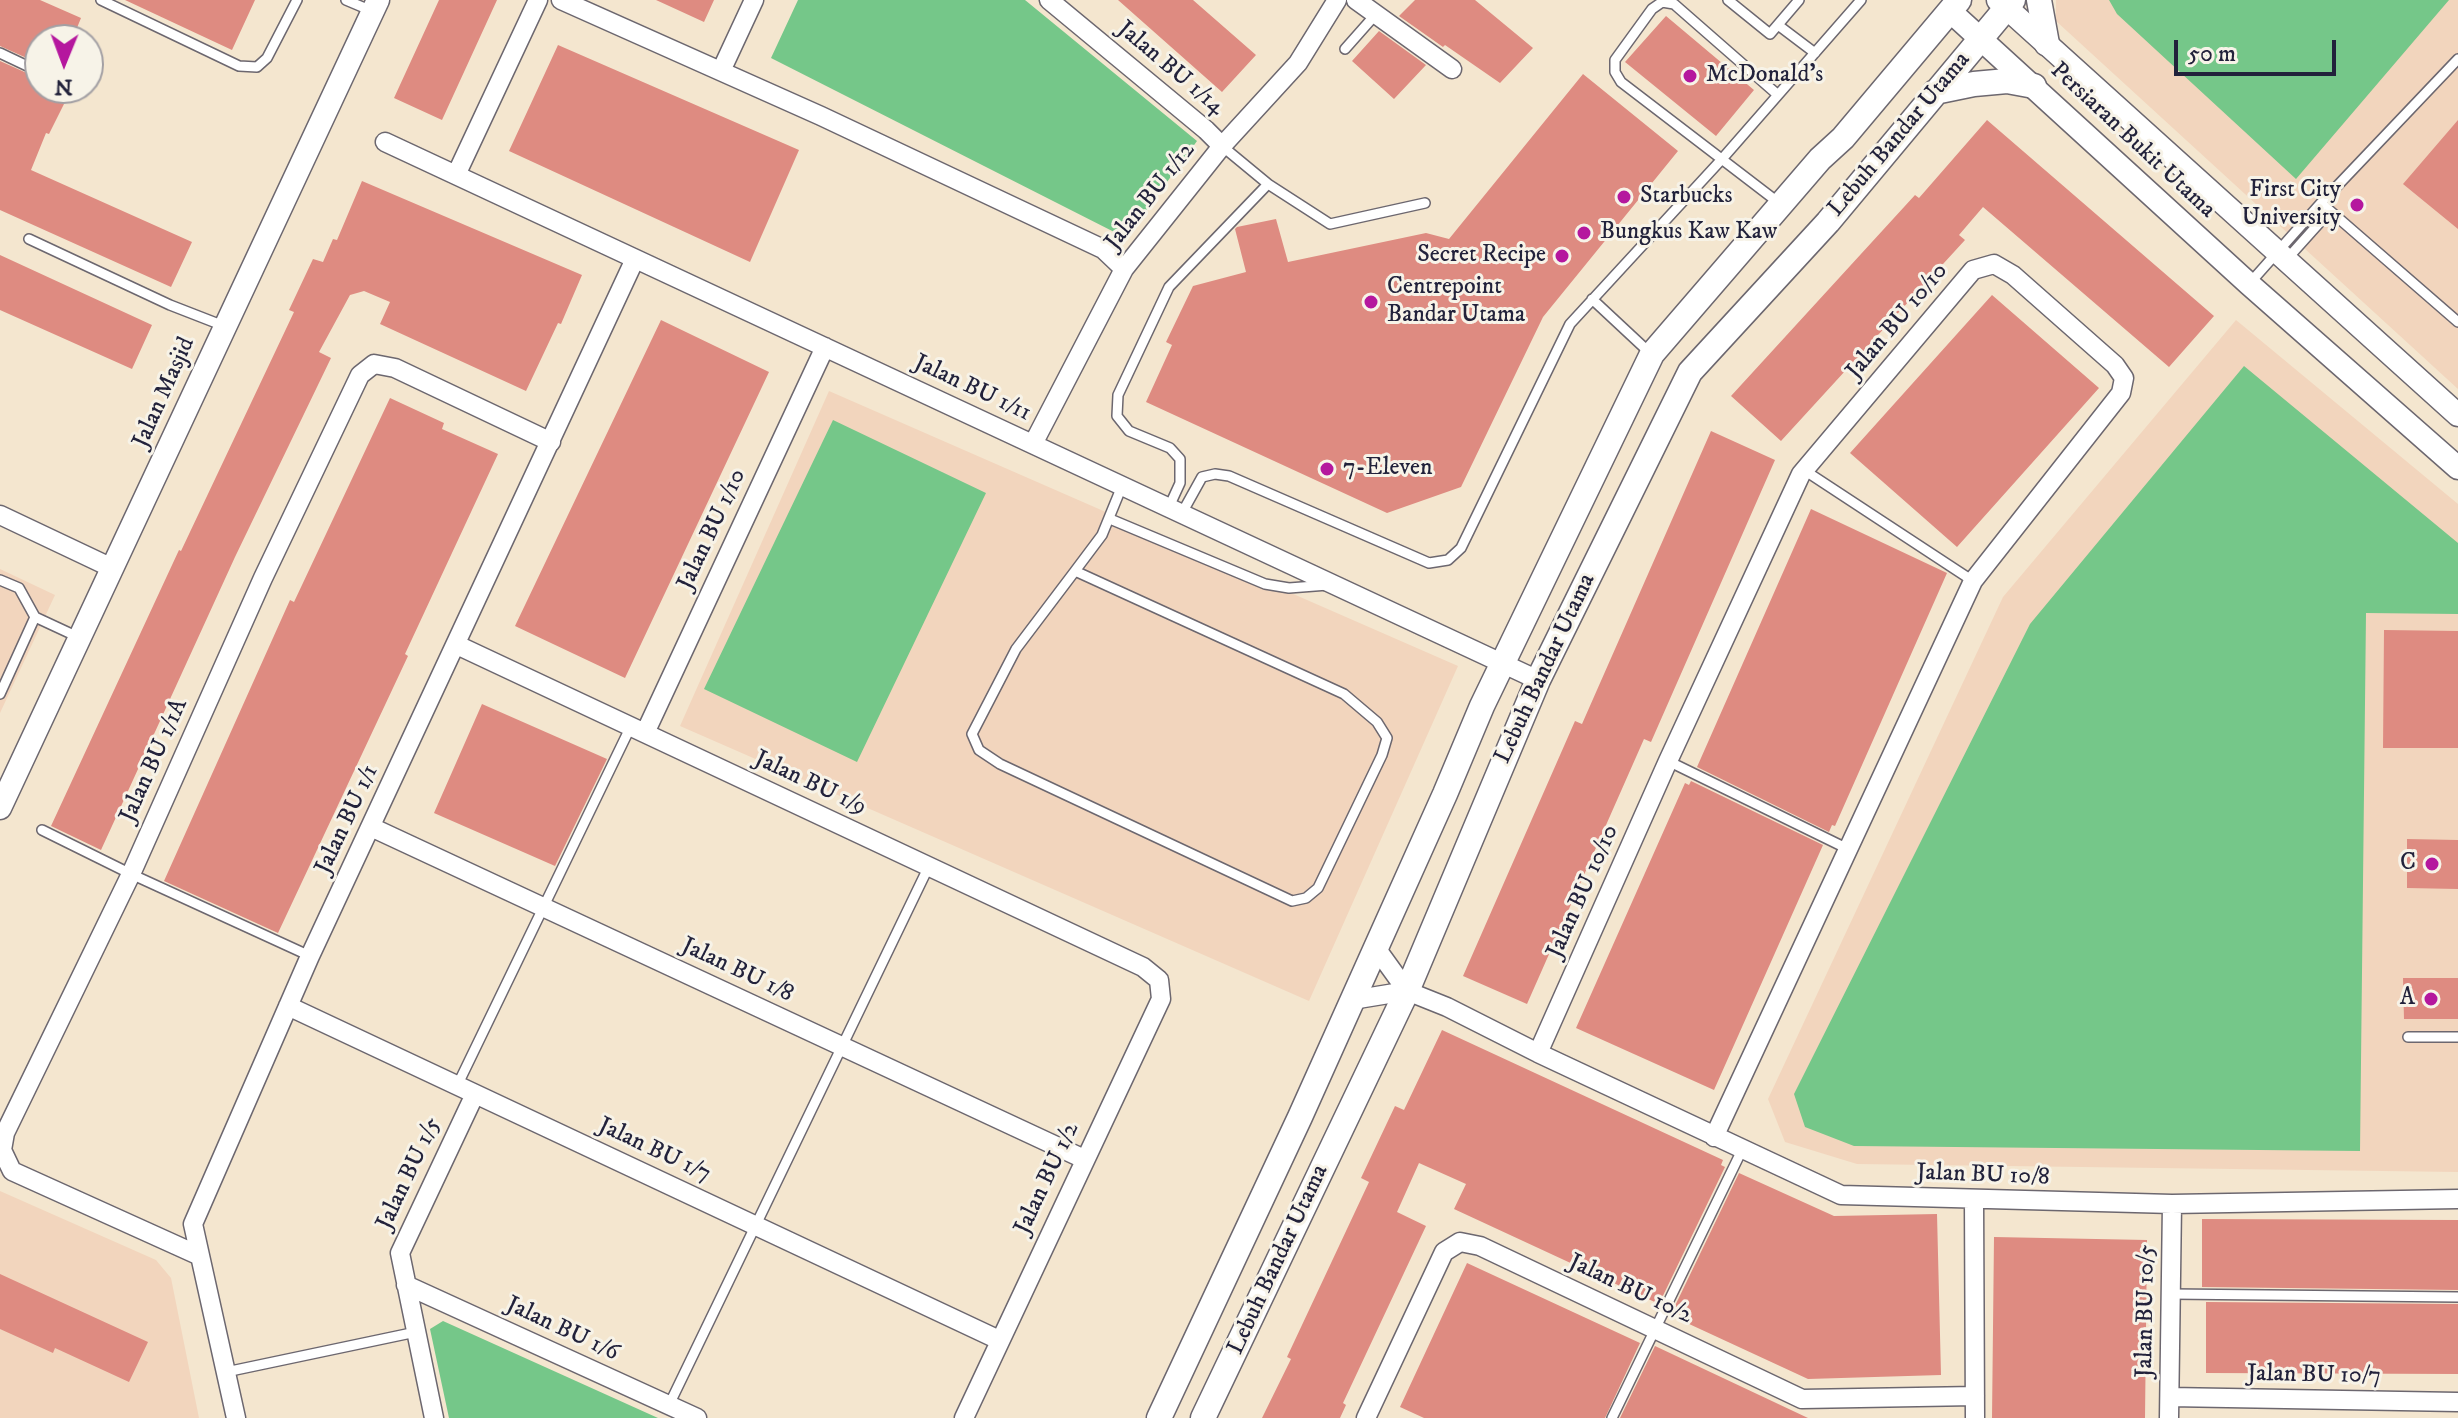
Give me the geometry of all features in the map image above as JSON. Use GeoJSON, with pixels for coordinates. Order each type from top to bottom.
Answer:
{"type":"FeatureCollection","features":[{"type":"Feature","properties":{"kind":"main road"},"geometry":{"type":"LineString","coordinates":[[2039,0],[2047,44]]}},
{"type":"Feature","properties":{"kind":"main road","name":"Lebuh Bandar Utama"},"geometry":{"type":"LineString","coordinates":[[1203,1418],[1407,991],[1538,680],[1690,372],[1828,222],[2006,3]]}},
{"type":"Feature","properties":{"kind":"main road","name":"Lebuh Bandar Utama"},"geometry":{"type":"LineString","coordinates":[[1159,1418],[1294,1131],[1502,663],[1652,354],[1820,159],[1843,138],[1955,5]]}},
{"type":"Feature","properties":{"kind":"main road"},"geometry":{"type":"LineString","coordinates":[[1935,92],[2007,81],[2034,86]]}},
{"type":"Feature","properties":{"kind":"street"},"geometry":{"type":"LineString","coordinates":[[456,175],[538,0]]}},
{"type":"Feature","properties":{"kind":"street"},"geometry":{"type":"LineString","coordinates":[[561,0],[1103,249],[1124,269]]}},
{"type":"Feature","properties":{"kind":"street"},"geometry":{"type":"LineString","coordinates":[[721,71],[754,0]]}},
{"type":"Feature","properties":{"kind":"street","name":"Jalan BU 1/14"},"geometry":{"type":"LineString","coordinates":[[1049,0],[1222,146]]}},
{"type":"Feature","properties":{"kind":"street","name":"Jalan BU 1/12"},"geometry":{"type":"LineString","coordinates":[[1033,444],[1124,269],[1222,146],[1298,63],[1337,0]]}},
{"type":"Feature","properties":{"kind":"street"},"geometry":{"type":"LineString","coordinates":[[1356,0],[1452,69]]}},
{"type":"Feature","properties":{"kind":"street","name":"Persiaran Bukit Utama"},"geometry":{"type":"LineString","coordinates":[[2006,3],[2047,44],[2458,415]]}},
{"type":"Feature","properties":{"kind":"street","name":"Persiaran Bukit Utama"},"geometry":{"type":"LineString","coordinates":[[1955,5],[1980,38],[2249,284],[2458,468]]}},
{"type":"Feature","properties":{"kind":"street","name":"Jalan Masjid"},"geometry":{"type":"LineString","coordinates":[[0,808],[375,6]]}},
{"type":"Feature","properties":{"kind":"street","name":"Jalan BU 1/11"},"geometry":{"type":"LineString","coordinates":[[385,142],[1538,680]]}},
{"type":"Feature","properties":{"kind":"street","name":"Jalan BU 1/1"},"geometry":{"type":"LineString","coordinates":[[236,1418],[193,1224],[310,956],[635,259]]}},
{"type":"Feature","properties":{"kind":"street","name":"Jalan BU 10/10"},"geometry":{"type":"LineString","coordinates":[[1538,1053],[1668,761],[1804,470],[1973,270],[1994,264],[2013,275],[2115,365],[2124,378],[2121,393],[1973,581],[1714,1137]]}},
{"type":"Feature","properties":{"kind":"street","name":"Jalan BU 1/10"},"geometry":{"type":"LineString","coordinates":[[638,730],[825,347]]}},
{"type":"Feature","properties":{"kind":"street","name":"Jalan BU 1/1A"},"geometry":{"type":"LineString","coordinates":[[200,1256],[12,1171],[2,1150],[5,1133],[131,874],[263,578],[360,375],[374,364],[395,368],[551,442]]}},
{"type":"Feature","properties":{"kind":"street"},"geometry":{"type":"LineString","coordinates":[[0,515],[112,568]]}},
{"type":"Feature","properties":{"kind":"street","name":"Jalan BU 1/9"},"geometry":{"type":"LineString","coordinates":[[457,645],[1143,967]]}},
{"type":"Feature","properties":{"kind":"street","name":"Jalan BU 1/8"},"geometry":{"type":"LineString","coordinates":[[371,827],[1084,1159]]}},
{"type":"Feature","properties":{"kind":"street"},"geometry":{"type":"LineString","coordinates":[[1376,948],[1407,991]]}},
{"type":"Feature","properties":{"kind":"street","name":"Jalan BU 1/2"},"geometry":{"type":"LineString","coordinates":[[964,1418],[1161,999],[1159,980],[1143,967]]}},
{"type":"Feature","properties":{"kind":"street"},"geometry":{"type":"LineString","coordinates":[[1352,1000],[1407,991],[1447,1007],[1538,1053]]}},
{"type":"Feature","properties":{"kind":"street","name":"Jalan BU 1/7"},"geometry":{"type":"LineString","coordinates":[[288,1006],[999,1340]]}},
{"type":"Feature","properties":{"kind":"street","name":"Jalan BU 10/8"},"geometry":{"type":"LineString","coordinates":[[1538,1053],[1841,1195],[2172,1204],[2458,1199]]}},
{"type":"Feature","properties":{"kind":"street","name":"Jalan BU 1/5"},"geometry":{"type":"LineString","coordinates":[[434,1418],[400,1253],[466,1090]]}},
{"type":"Feature","properties":{"kind":"street"},"geometry":{"type":"LineString","coordinates":[[1974,1200],[1975,1418]]}},
{"type":"Feature","properties":{"kind":"street","name":"Jalan BU 10/5"},"geometry":{"type":"LineString","coordinates":[[2169,1418],[2172,1204]]}},
{"type":"Feature","properties":{"kind":"street","name":"Jalan BU 10/2"},"geometry":{"type":"LineString","coordinates":[[1369,1417],[1444,1252],[1460,1242],[1480,1246],[1802,1399],[1975,1396]]}},
{"type":"Feature","properties":{"kind":"street","name":"Jalan BU 1/6"},"geometry":{"type":"LineString","coordinates":[[406,1285],[697,1418]]}},
{"type":"Feature","properties":{"kind":"street","name":"Jalan BU 10/7"},"geometry":{"type":"LineString","coordinates":[[2170,1397],[2458,1402]]}},
{"type":"Feature","properties":{"kind":"lane"},"geometry":{"type":"LineString","coordinates":[[101,0],[239,66],[257,67],[267,58],[297,0]]}},
{"type":"Feature","properties":{"kind":"lane"},"geometry":{"type":"LineString","coordinates":[[346,0],[375,6]]}},
{"type":"Feature","properties":{"kind":"lane"},"geometry":{"type":"LineString","coordinates":[[1728,0],[1770,34],[1799,0]]}},
{"type":"Feature","properties":{"kind":"lane"},"geometry":{"type":"LineString","coordinates":[[1175,510],[1202,477],[1215,474],[1229,476],[1429,563],[1448,560],[1461,548],[1570,324],[1722,159],[1861,0]]}},
{"type":"Feature","properties":{"kind":"lane"},"geometry":{"type":"LineString","coordinates":[[1778,95],[1674,4],[1662,2],[1652,9],[1615,60],[1615,72],[1621,82],[1782,205]]}},
{"type":"Feature","properties":{"kind":"lane"},"geometry":{"type":"LineString","coordinates":[[1345,49],[1376,14]]}},
{"type":"Feature","properties":{"kind":"lane"},"geometry":{"type":"LineString","coordinates":[[1778,25],[1815,53]]}},
{"type":"Feature","properties":{"kind":"lane"},"geometry":{"type":"LineString","coordinates":[[0,53],[24,64]]}},
{"type":"Feature","properties":{"kind":"lane"},"geometry":{"type":"LineString","coordinates":[[2281,257],[2321,203],[2458,59]]}},
{"type":"Feature","properties":{"kind":"lane"},"geometry":{"type":"LineString","coordinates":[[1222,146],[1268,184],[1330,224],[1425,203]]}},
{"type":"Feature","properties":{"kind":"lane"},"geometry":{"type":"LineString","coordinates":[[1175,510],[1180,459],[1170,448],[1129,431],[1117,416],[1118,395],[1169,287],[1268,184]]}},
{"type":"Feature","properties":{"kind":"lane"},"geometry":{"type":"LineString","coordinates":[[2321,203],[2458,322]]}},
{"type":"Feature","properties":{"kind":"lane"},"geometry":{"type":"LineString","coordinates":[[2249,284],[2330,211]]}},
{"type":"Feature","properties":{"kind":"lane"},"geometry":{"type":"LineString","coordinates":[[29,239],[170,305],[224,326]]}},
{"type":"Feature","properties":{"kind":"lane"},"geometry":{"type":"LineString","coordinates":[[1592,299],[1652,354]]}},
{"type":"Feature","properties":{"kind":"lane"},"geometry":{"type":"LineString","coordinates":[[1804,470],[1973,581]]}},
{"type":"Feature","properties":{"kind":"lane"},"geometry":{"type":"LineString","coordinates":[[1075,571],[1344,694],[1377,722],[1387,738],[1382,755],[1318,888],[1306,898],[1292,901],[1000,764],[979,750],[972,734],[1016,649],[1102,535],[1122,486]]}},
{"type":"Feature","properties":{"kind":"lane"},"geometry":{"type":"LineString","coordinates":[[1110,519],[1265,584],[1289,588],[1335,585]]}},
{"type":"Feature","properties":{"kind":"lane"},"geometry":{"type":"LineString","coordinates":[[0,580],[19,588],[35,617],[79,637]]}},
{"type":"Feature","properties":{"kind":"lane"},"geometry":{"type":"LineString","coordinates":[[0,694],[35,617]]}},
{"type":"Feature","properties":{"kind":"lane"},"geometry":{"type":"LineString","coordinates":[[466,1090],[543,907],[638,730]]}},
{"type":"Feature","properties":{"kind":"lane"},"geometry":{"type":"LineString","coordinates":[[1668,761],[1848,849]]}},
{"type":"Feature","properties":{"kind":"lane"},"geometry":{"type":"LineString","coordinates":[[42,830],[310,956]]}},
{"type":"Feature","properties":{"kind":"lane"},"geometry":{"type":"LineString","coordinates":[[669,1405],[929,866]]}},
{"type":"Feature","properties":{"kind":"lane"},"geometry":{"type":"LineString","coordinates":[[2408,1037],[2458,1037]]}},
{"type":"Feature","properties":{"kind":"lane"},"geometry":{"type":"LineString","coordinates":[[1612,1418],[1742,1150]]}},
{"type":"Feature","properties":{"kind":"lane"},"geometry":{"type":"LineString","coordinates":[[2171,1294],[2458,1297]]}},
{"type":"Feature","properties":{"kind":"lane"},"geometry":{"type":"LineString","coordinates":[[226,1372],[416,1332]]}},
{"type":"Feature","properties":{"kind":"shaded area","name":"First City University"},"geometry":{"type":"Polygon","coordinates":[[[2056,0],[2458,0],[2458,389],[2056,21],[2056,0]]]}},
{"type":"Feature","properties":{"kind":"shaded area"},"geometry":{"type":"Polygon","coordinates":[[[2236,320],[2458,504],[2458,1172],[1857,1164],[1785,1142],[1768,1099],[2003,597],[2236,320]]]}},
{"type":"Feature","properties":{"kind":"shaded area"},"geometry":{"type":"Polygon","coordinates":[[[829,391],[1458,666],[1309,1001],[680,726],[829,391]]]}},
{"type":"Feature","properties":{"kind":"shaded area"},"geometry":{"type":"Polygon","coordinates":[[[0,569],[55,595],[0,713],[0,569]]]}},
{"type":"Feature","properties":{"kind":"shaded area"},"geometry":{"type":"Polygon","coordinates":[[[0,1191],[156,1260],[171,1278],[199,1418],[0,1418],[0,1191]]]}},
{"type":"Feature","properties":{"kind":"green space"},"geometry":{"type":"Polygon","coordinates":[[[798,0],[1025,0],[1197,141],[1126,238],[771,58],[798,0]]]}},
{"type":"Feature","properties":{"kind":"green space"},"geometry":{"type":"Polygon","coordinates":[[[2109,0],[2449,0],[2296,179],[2117,14],[2109,0]]]}},
{"type":"Feature","properties":{"kind":"green space"},"geometry":{"type":"Polygon","coordinates":[[[2244,366],[2458,543],[2458,614],[2366,613],[2360,1151],[1854,1146],[1805,1127],[1794,1094],[2030,624],[2244,366]]]}},
{"type":"Feature","properties":{"kind":"green space"},"geometry":{"type":"Polygon","coordinates":[[[833,420],[986,493],[857,762],[704,689],[833,420]]]}},
{"type":"Feature","properties":{"kind":"green space"},"geometry":{"type":"Polygon","coordinates":[[[443,1321],[658,1418],[449,1418],[430,1329],[443,1321]]]}},
{"type":"Feature","properties":{"kind":"building"},"geometry":{"type":"Polygon","coordinates":[[[0,0],[40,0],[81,18],[79,24],[24,24],[24,57],[0,46],[0,0]]]}},
{"type":"Feature","properties":{"kind":"building"},"geometry":{"type":"Polygon","coordinates":[[[125,0],[255,0],[232,50],[125,0]]]}},
{"type":"Feature","properties":{"kind":"building"},"geometry":{"type":"Polygon","coordinates":[[[439,0],[497,0],[442,120],[394,98],[439,0]]]}},
{"type":"Feature","properties":{"kind":"building"},"geometry":{"type":"Polygon","coordinates":[[[656,0],[714,0],[704,22],[656,0]]]}},
{"type":"Feature","properties":{"kind":"building"},"geometry":{"type":"Polygon","coordinates":[[[1118,0],[1193,0],[1256,55],[1222,92],[1118,0]]]}},
{"type":"Feature","properties":{"kind":"building"},"geometry":{"type":"Polygon","coordinates":[[[1415,0],[1475,0],[1533,48],[1500,83],[1399,16],[1415,0]]]}},
{"type":"Feature","properties":{"kind":"building","name":"McDonald's"},"geometry":{"type":"Polygon","coordinates":[[[1666,16],[1754,90],[1716,136],[1625,62],[1666,16]]]}},
{"type":"Feature","properties":{"kind":"building"},"geometry":{"type":"Polygon","coordinates":[[[1379,31],[1426,65],[1394,99],[1352,61],[1379,31]]]}},
{"type":"Feature","properties":{"kind":"building"},"geometry":{"type":"Polygon","coordinates":[[[558,45],[799,150],[750,262],[509,151],[558,45]]]}},
{"type":"Feature","properties":{"kind":"building"},"geometry":{"type":"Polygon","coordinates":[[[0,61],[24,72],[24,104],[64,104],[49,134],[46,133],[31,170],[192,242],[171,287],[0,210],[0,61]]]}},
{"type":"Feature","properties":{"kind":"building","name":"Centrepoint Bandar Utama"},"geometry":{"type":"Polygon","coordinates":[[[1583,74],[1678,151],[1543,317],[1461,487],[1387,513],[1146,402],[1172,345],[1166,342],[1193,286],[1246,272],[1237,227],[1276,219],[1288,262],[1426,233],[1449,239],[1583,74]]]}},
{"type":"Feature","properties":{"kind":"building"},"geometry":{"type":"Polygon","coordinates":[[[1987,120],[2214,316],[2169,367],[1983,207],[1959,235],[1965,240],[1781,441],[1731,396],[1915,195],[1919,198],[1987,120]]]}},
{"type":"Feature","properties":{"kind":"building"},"geometry":{"type":"Polygon","coordinates":[[[2458,120],[2458,229],[2403,184],[2458,120]]]}},
{"type":"Feature","properties":{"kind":"building"},"geometry":{"type":"Polygon","coordinates":[[[362,181],[582,275],[526,391],[380,324],[390,302],[364,291],[350,295],[319,352],[331,358],[235,557],[101,850],[51,826],[294,312],[289,310],[313,259],[323,262],[333,239],[337,240],[362,181]]]}},
{"type":"Feature","properties":{"kind":"building"},"geometry":{"type":"Polygon","coordinates":[[[0,255],[152,325],[132,369],[0,310],[0,255]]]}},
{"type":"Feature","properties":{"kind":"building"},"geometry":{"type":"Polygon","coordinates":[[[1992,295],[2099,388],[1957,547],[1850,453],[1992,295]]]}},
{"type":"Feature","properties":{"kind":"building"},"geometry":{"type":"Polygon","coordinates":[[[661,320],[769,372],[625,678],[515,626],[661,320]]]}},
{"type":"Feature","properties":{"kind":"building"},"geometry":{"type":"Polygon","coordinates":[[[390,398],[444,423],[442,429],[498,454],[405,654],[408,656],[278,933],[164,881],[290,600],[294,602],[390,398]]]}},
{"type":"Feature","properties":{"kind":"building"},"geometry":{"type":"Polygon","coordinates":[[[1711,431],[1775,460],[1651,742],[1644,739],[1527,1004],[1463,976],[1575,721],[1582,724],[1711,431]]]}},
{"type":"Feature","properties":{"kind":"building"},"geometry":{"type":"Polygon","coordinates":[[[1811,509],[1947,573],[1835,826],[1832,825],[1829,832],[1697,767],[1811,509]]]}},
{"type":"Feature","properties":{"kind":"building"},"geometry":{"type":"Polygon","coordinates":[[[2384,630],[2458,631],[2458,748],[2383,748],[2384,630]]]}},
{"type":"Feature","properties":{"kind":"building"},"geometry":{"type":"Polygon","coordinates":[[[482,704],[607,759],[555,866],[434,813],[482,704]]]}},
{"type":"Feature","properties":{"kind":"building"},"geometry":{"type":"Polygon","coordinates":[[[1691,781],[1823,845],[1714,1090],[1576,1028],[1685,783],[1689,785],[1691,781]]]}},
{"type":"Feature","properties":{"kind":"building","name":"C"},"geometry":{"type":"Polygon","coordinates":[[[2407,839],[2458,840],[2458,889],[2407,888],[2407,839]]]}},
{"type":"Feature","properties":{"kind":"building","name":"A"},"geometry":{"type":"Polygon","coordinates":[[[2403,978],[2458,978],[2458,1019],[2404,1019],[2403,978]]]}},
{"type":"Feature","properties":{"kind":"building"},"geometry":{"type":"Polygon","coordinates":[[[1442,1030],[1723,1160],[1721,1165],[1725,1167],[1659,1304],[1454,1209],[1466,1184],[1419,1163],[1397,1212],[1426,1226],[1343,1403],[1346,1405],[1340,1418],[1262,1418],[1291,1359],[1287,1357],[1369,1182],[1361,1178],[1395,1106],[1404,1110],[1442,1030]]]}},
{"type":"Feature","properties":{"kind":"building"},"geometry":{"type":"Polygon","coordinates":[[[1739,1173],[1834,1216],[1937,1214],[1941,1375],[1808,1379],[1674,1317],[1677,1312],[1673,1310],[1739,1173]]]}},
{"type":"Feature","properties":{"kind":"building"},"geometry":{"type":"Polygon","coordinates":[[[2202,1219],[2458,1220],[2458,1290],[2202,1287],[2202,1219]]]}},
{"type":"Feature","properties":{"kind":"building"},"geometry":{"type":"Polygon","coordinates":[[[1994,1237],[2147,1240],[2145,1418],[1992,1418],[1994,1237]]]}},
{"type":"Feature","properties":{"kind":"building"},"geometry":{"type":"Polygon","coordinates":[[[1467,1263],[1640,1343],[1605,1418],[1424,1418],[1400,1407],[1467,1263]]]}},
{"type":"Feature","properties":{"kind":"building"},"geometry":{"type":"Polygon","coordinates":[[[0,1274],[148,1342],[129,1382],[55,1348],[53,1353],[0,1329],[0,1274]]]}},
{"type":"Feature","properties":{"kind":"building"},"geometry":{"type":"Polygon","coordinates":[[[2206,1302],[2458,1304],[2458,1374],[2206,1373],[2206,1302]]]}},
{"type":"Feature","properties":{"kind":"building"},"geometry":{"type":"Polygon","coordinates":[[[1655,1346],[1808,1418],[1620,1418],[1655,1346]]]}},
{"type":"Feature","properties":{"kind":"place","name":"McDonald's"},"geometry":{"type":"Point","coordinates":[1690,76]}},
{"type":"Feature","properties":{"kind":"place","name":"Starbucks"},"geometry":{"type":"Point","coordinates":[1624,197]}},
{"type":"Feature","properties":{"kind":"place","name":"First City University"},"geometry":{"type":"Point","coordinates":[2357,205]}},
{"type":"Feature","properties":{"kind":"place","name":"Bungkus Kaw Kaw"},"geometry":{"type":"Point","coordinates":[1584,233]}},
{"type":"Feature","properties":{"kind":"place","name":"Secret Recipe"},"geometry":{"type":"Point","coordinates":[1562,256]}},
{"type":"Feature","properties":{"kind":"place","name":"Centrepoint Bandar Utama"},"geometry":{"type":"Point","coordinates":[1371,302]}},
{"type":"Feature","properties":{"kind":"place","name":"7-Eleven"},"geometry":{"type":"Point","coordinates":[1327,469]}},
{"type":"Feature","properties":{"kind":"place","name":"C"},"geometry":{"type":"Point","coordinates":[2432,864]}},
{"type":"Feature","properties":{"kind":"place","name":"A"},"geometry":{"type":"Point","coordinates":[2431,999]}}]}
